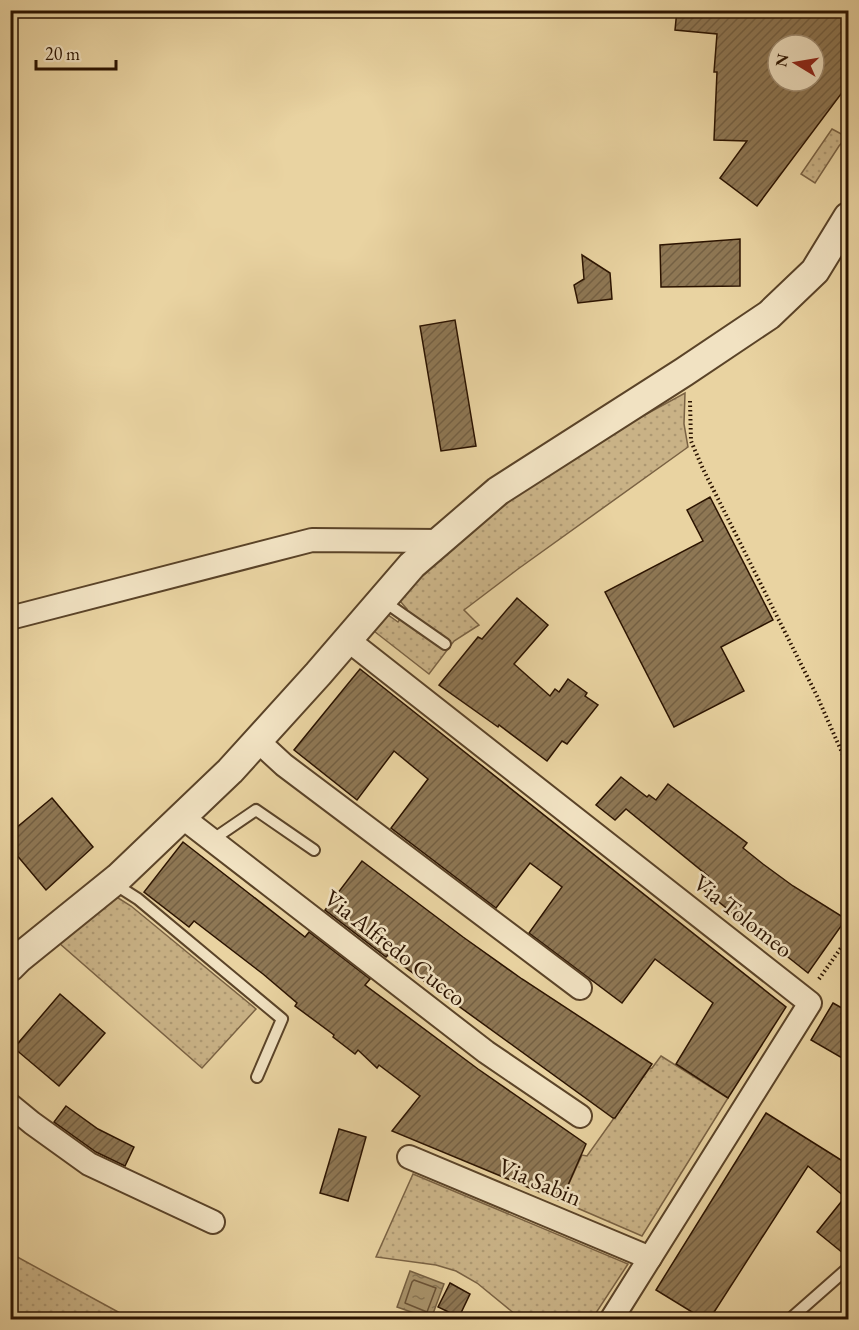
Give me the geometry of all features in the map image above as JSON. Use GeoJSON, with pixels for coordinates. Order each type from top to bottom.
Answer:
{"type":"FeatureCollection","features":[{"type":"Feature","properties":{"kind":"street"},"geometry":{"type":"LineString","coordinates":[[10,968],[19,958],[113,883],[230,771],[412,565],[498,491],[769,315],[815,271],[849,218]]}},
{"type":"Feature","properties":{"kind":"street"},"geometry":{"type":"LineString","coordinates":[[10,618],[312,540],[440,541]]}},
{"type":"Feature","properties":{"kind":"street","name":"Via Tolomeo"},"geometry":{"type":"LineString","coordinates":[[348,640],[804,998]]}},
{"type":"Feature","properties":{"kind":"street"},"geometry":{"type":"LineString","coordinates":[[258,741],[284,765],[580,988]]}},
{"type":"Feature","properties":{"kind":"street","name":"Via Alfredo Cucco"},"geometry":{"type":"LineString","coordinates":[[182,817],[486,1052],[580,1116]]}},
{"type":"Feature","properties":{"kind":"street"},"geometry":{"type":"LineString","coordinates":[[611,1320],[810,1003],[804,998]]}},
{"type":"Feature","properties":{"kind":"street"},"geometry":{"type":"LineString","coordinates":[[10,1105],[32,1124],[89,1164],[213,1222]]}},
{"type":"Feature","properties":{"kind":"street","name":"Via Sabin"},"geometry":{"type":"LineString","coordinates":[[409,1157],[650,1258]]}},
{"type":"Feature","properties":{"kind":"lane"},"geometry":{"type":"LineString","coordinates":[[382,600],[445,645]]}},
{"type":"Feature","properties":{"kind":"lane"},"geometry":{"type":"LineString","coordinates":[[212,840],[256,810],[314,850]]}},
{"type":"Feature","properties":{"kind":"lane"},"geometry":{"type":"LineString","coordinates":[[113,883],[138,899],[282,1019],[257,1077]]}},
{"type":"Feature","properties":{"kind":"lane"},"geometry":{"type":"LineString","coordinates":[[789,1320],[849,1268]]}},
{"type":"Feature","properties":{"kind":"path"},"geometry":{"type":"LineString","coordinates":[[694,365],[690,405],[691,441],[817,696],[849,766]]}},
{"type":"Feature","properties":{"kind":"path"},"geometry":{"type":"LineString","coordinates":[[804,998],[849,938]]}},
{"type":"Feature","properties":{"kind":"shaded area"},"geometry":{"type":"Polygon","coordinates":[[[832,129],[847,137],[815,183],[801,174],[832,129]]]}},
{"type":"Feature","properties":{"kind":"shaded area"},"geometry":{"type":"Polygon","coordinates":[[[685,393],[684,424],[688,447],[464,610],[479,625],[454,641],[429,674],[370,628],[382,613],[398,622],[407,609],[400,601],[398,594],[424,574],[432,560],[468,527],[608,435],[685,393]]]}},
{"type":"Feature","properties":{"kind":"shaded area"},"geometry":{"type":"Polygon","coordinates":[[[115,896],[131,906],[256,1009],[202,1068],[59,943],[115,896]]]}},
{"type":"Feature","properties":{"kind":"shaded area"},"geometry":{"type":"Polygon","coordinates":[[[661,1056],[728,1098],[642,1236],[561,1201],[582,1155],[587,1156],[649,1069],[661,1056]]]}},
{"type":"Feature","properties":{"kind":"shaded area"},"geometry":{"type":"Polygon","coordinates":[[[413,1174],[628,1264],[592,1319],[521,1319],[477,1283],[456,1271],[436,1265],[376,1257],[413,1174]]]}},
{"type":"Feature","properties":{"kind":"shaded area"},"geometry":{"type":"Polygon","coordinates":[[[10,1253],[131,1319],[11,1319],[10,1253]]]}},
{"type":"Feature","properties":{"kind":"water"},"geometry":{"type":"Polygon","coordinates":[[[410,1271],[444,1284],[431,1319],[397,1307],[410,1271]]]}},
{"type":"Feature","properties":{"kind":"building"},"geometry":{"type":"Polygon","coordinates":[[[677,10],[849,10],[849,46],[844,90],[757,206],[720,178],[747,141],[714,140],[717,72],[714,72],[717,34],[675,30],[677,10]]]}},
{"type":"Feature","properties":{"kind":"building"},"geometry":{"type":"Polygon","coordinates":[[[740,239],[740,286],[661,287],[660,245],[740,239]]]}},
{"type":"Feature","properties":{"kind":"building"},"geometry":{"type":"Polygon","coordinates":[[[582,255],[610,273],[612,299],[578,303],[574,285],[584,279],[582,255]]]}},
{"type":"Feature","properties":{"kind":"building"},"geometry":{"type":"Polygon","coordinates":[[[455,320],[476,446],[441,451],[420,326],[455,320]]]}},
{"type":"Feature","properties":{"kind":"building"},"geometry":{"type":"Polygon","coordinates":[[[710,497],[773,620],[721,647],[744,691],[674,727],[605,592],[703,541],[687,510],[710,497]]]}},
{"type":"Feature","properties":{"kind":"building"},"geometry":{"type":"Polygon","coordinates":[[[517,598],[548,625],[514,664],[550,696],[555,689],[559,692],[568,679],[587,693],[585,696],[598,705],[567,744],[562,741],[547,761],[499,725],[498,727],[439,685],[478,637],[482,639],[517,598]]]}},
{"type":"Feature","properties":{"kind":"building"},"geometry":{"type":"Polygon","coordinates":[[[360,669],[786,1007],[728,1098],[676,1064],[713,1003],[655,959],[622,1003],[529,933],[562,887],[530,863],[496,908],[391,828],[428,779],[394,751],[357,800],[294,750],[360,669]]]}},
{"type":"Feature","properties":{"kind":"building"},"geometry":{"type":"Polygon","coordinates":[[[621,777],[647,797],[649,795],[656,800],[668,784],[747,843],[743,848],[763,864],[846,919],[808,973],[700,887],[708,876],[626,809],[615,820],[596,805],[621,777]]]}},
{"type":"Feature","properties":{"kind":"building"},"geometry":{"type":"Polygon","coordinates":[[[52,798],[93,847],[46,890],[10,847],[10,833],[52,798]]]}},
{"type":"Feature","properties":{"kind":"building"},"geometry":{"type":"Polygon","coordinates":[[[183,842],[305,937],[309,932],[370,979],[365,985],[478,1069],[586,1144],[561,1201],[392,1131],[420,1096],[379,1065],[377,1068],[358,1050],[355,1054],[333,1037],[334,1035],[295,1006],[297,1003],[263,974],[194,921],[189,927],[144,892],[183,842]]]}},
{"type":"Feature","properties":{"kind":"building"},"geometry":{"type":"Polygon","coordinates":[[[362,861],[522,979],[652,1064],[615,1118],[388,955],[386,957],[325,910],[362,861]]]}},
{"type":"Feature","properties":{"kind":"building"},"geometry":{"type":"Polygon","coordinates":[[[60,994],[105,1033],[59,1086],[14,1048],[60,994]]]}},
{"type":"Feature","properties":{"kind":"building"},"geometry":{"type":"Polygon","coordinates":[[[833,1003],[849,1012],[849,1062],[811,1040],[833,1003]]]}},
{"type":"Feature","properties":{"kind":"building"},"geometry":{"type":"Polygon","coordinates":[[[66,1106],[98,1129],[134,1147],[125,1166],[96,1152],[54,1122],[66,1106]]]}},
{"type":"Feature","properties":{"kind":"building"},"geometry":{"type":"Polygon","coordinates":[[[766,1113],[849,1165],[849,1258],[817,1232],[845,1197],[808,1166],[709,1320],[705,1320],[656,1290],[766,1113]]]}},
{"type":"Feature","properties":{"kind":"building"},"geometry":{"type":"Polygon","coordinates":[[[339,1129],[366,1137],[348,1201],[320,1193],[339,1129]]]}},
{"type":"Feature","properties":{"kind":"building"},"geometry":{"type":"Polygon","coordinates":[[[450,1283],[470,1294],[459,1317],[438,1307],[450,1283]]]}}]}
